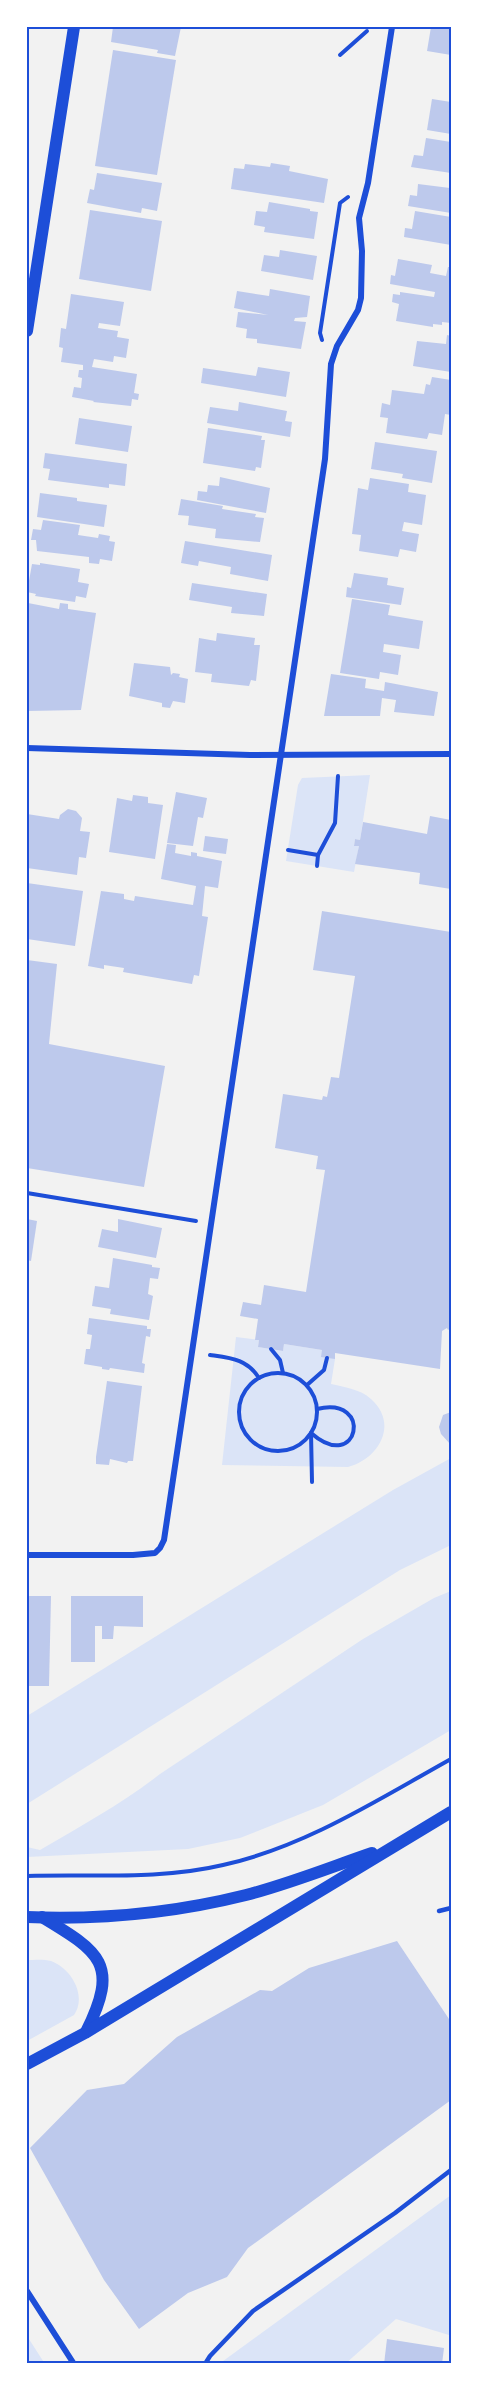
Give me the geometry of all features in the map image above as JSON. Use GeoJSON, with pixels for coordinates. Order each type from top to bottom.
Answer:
{"type":"FeatureCollection","features":[{"type":"Feature","properties":{"kind":"main road"},"geometry":{"type":"LineString","coordinates":[[27,331],[30,292],[74,27]]}},
{"type":"Feature","properties":{"kind":"main road"},"geometry":{"type":"LineString","coordinates":[[27,2064],[85,2033],[451,1812]]}},
{"type":"Feature","properties":{"kind":"main road"},"geometry":{"type":"LineString","coordinates":[[27,1917],[145,1914],[194,1907],[248,1895],[393,1846]]}},
{"type":"Feature","properties":{"kind":"main road"},"geometry":{"type":"LineString","coordinates":[[42,1917],[93,1952],[102,1969],[101,1994],[85,2033]]}},
{"type":"Feature","properties":{"kind":"street"},"geometry":{"type":"LineString","coordinates":[[27,1555],[155,1553],[164,1540],[325,459],[331,364],[337,346],[358,310],[361,298],[362,251],[359,218],[368,183],[392,27]]}},
{"type":"Feature","properties":{"kind":"street"},"geometry":{"type":"LineString","coordinates":[[27,748],[281,755],[451,754]]}},
{"type":"Feature","properties":{"kind":"street"},"geometry":{"type":"LineString","coordinates":[[27,2291],[74,2364]]}},
{"type":"Feature","properties":{"kind":"lane"},"geometry":{"type":"LineString","coordinates":[[439,1911],[451,1908]]}},
{"type":"Feature","properties":{"kind":"lane"},"geometry":{"type":"LineString","coordinates":[[205,2364],[253,2311],[395,2213],[451,2170]]}},
{"type":"Feature","properties":{"kind":"path"},"geometry":{"type":"LineString","coordinates":[[340,54],[367,31]]}},
{"type":"Feature","properties":{"kind":"path"},"geometry":{"type":"LineString","coordinates":[[331,364],[320,333],[340,202],[368,183]]}},
{"type":"Feature","properties":{"kind":"path"},"geometry":{"type":"LineString","coordinates":[[317,866],[318,855],[335,823],[338,776]]}},
{"type":"Feature","properties":{"kind":"path"},"geometry":{"type":"LineString","coordinates":[[288,850],[318,855]]}},
{"type":"Feature","properties":{"kind":"path"},"geometry":{"type":"LineString","coordinates":[[27,1193],[211,1224]]}},
{"type":"Feature","properties":{"kind":"path"},"geometry":{"type":"LineString","coordinates":[[271,1349],[280,1360],[283,1373]]}},
{"type":"Feature","properties":{"kind":"path"},"geometry":{"type":"LineString","coordinates":[[210,1355],[240,1360],[252,1368],[258,1378]]}},
{"type":"Feature","properties":{"kind":"path"},"geometry":{"type":"LineString","coordinates":[[307,1385],[324,1370],[327,1358]]}},
{"type":"Feature","properties":{"kind":"path"},"geometry":{"type":"LineString","coordinates":[[283,1373],[296,1377],[307,1385],[314,1396],[317,1409],[316,1421],[311,1433],[302,1443],[290,1449],[277,1451],[265,1449],[254,1443],[245,1433],[240,1422],[239,1409],[242,1397],[258,1378],[283,1373]]}},
{"type":"Feature","properties":{"kind":"path"},"geometry":{"type":"LineString","coordinates":[[311,1433],[321,1442],[332,1447],[343,1444],[351,1438],[355,1429],[353,1420],[347,1411],[336,1407],[317,1409]]}},
{"type":"Feature","properties":{"kind":"path"},"geometry":{"type":"LineString","coordinates":[[311,1433],[312,1482]]}},
{"type":"Feature","properties":{"kind":"path"},"geometry":{"type":"LineString","coordinates":[[27,1876],[174,1872],[222,1866],[280,1847],[369,1805],[451,1759]]}},
{"type":"Feature","properties":{"kind":"shaded area"},"geometry":{"type":"Polygon","coordinates":[[[370,775],[360,840],[355,839],[354,845],[359,846],[354,872],[286,861],[298,785],[302,778],[370,775]]]}},
{"type":"Feature","properties":{"kind":"shaded area"},"geometry":{"type":"Polygon","coordinates":[[[236,1337],[259,1340],[258,1347],[283,1351],[284,1344],[322,1350],[335,1359],[331,1384],[362,1393],[371,1399],[384,1419],[382,1439],[376,1449],[369,1457],[348,1467],[222,1465],[236,1337]]]}},
{"type":"Feature","properties":{"kind":"shaded area"},"geometry":{"type":"Polygon","coordinates":[[[451,1458],[451,1545],[400,1570],[27,1804],[27,1716],[393,1490],[451,1458]]]}},
{"type":"Feature","properties":{"kind":"shaded area"},"geometry":{"type":"Polygon","coordinates":[[[451,1591],[451,1730],[323,1805],[240,1838],[188,1849],[27,1857],[27,1847],[40,1850],[101,1814],[363,1639],[434,1598],[451,1591]]]}},
{"type":"Feature","properties":{"kind":"shaded area"},"geometry":{"type":"Polygon","coordinates":[[[27,1960],[48,1960],[59,1965],[75,1984],[79,2000],[74,2015],[27,2041],[27,1960]]]}},
{"type":"Feature","properties":{"kind":"shaded area"},"geometry":{"type":"Polygon","coordinates":[[[451,2195],[451,2333],[449,2335],[396,2319],[345,2364],[219,2364],[451,2195]]]}},
{"type":"Feature","properties":{"kind":"shaded area"},"geometry":{"type":"Polygon","coordinates":[[[27,2336],[45,2364],[27,2364],[27,2336]]]}},
{"type":"Feature","properties":{"kind":"building"},"geometry":{"type":"Polygon","coordinates":[[[113,27],[181,27],[175,56],[157,53],[158,50],[111,42],[113,27]]]}},
{"type":"Feature","properties":{"kind":"building"},"geometry":{"type":"Polygon","coordinates":[[[431,27],[451,27],[451,55],[427,51],[431,27]]]}},
{"type":"Feature","properties":{"kind":"building"},"geometry":{"type":"Polygon","coordinates":[[[113,50],[176,60],[157,175],[95,166],[113,50]]]}},
{"type":"Feature","properties":{"kind":"building"},"geometry":{"type":"Polygon","coordinates":[[[432,99],[451,102],[451,134],[427,130],[432,99]]]}},
{"type":"Feature","properties":{"kind":"building"},"geometry":{"type":"Polygon","coordinates":[[[426,138],[451,142],[451,173],[411,167],[414,155],[423,156],[426,138]]]}},
{"type":"Feature","properties":{"kind":"building"},"geometry":{"type":"Polygon","coordinates":[[[271,163],[290,166],[289,171],[328,179],[324,203],[231,189],[234,168],[244,169],[245,164],[270,167],[271,163]]]}},
{"type":"Feature","properties":{"kind":"building"},"geometry":{"type":"Polygon","coordinates":[[[97,173],[162,183],[157,211],[142,208],[141,213],[87,203],[90,189],[94,190],[97,173]]]}},
{"type":"Feature","properties":{"kind":"building"},"geometry":{"type":"Polygon","coordinates":[[[418,184],[450,188],[451,213],[408,206],[410,195],[417,196],[418,184]]]}},
{"type":"Feature","properties":{"kind":"building"},"geometry":{"type":"Polygon","coordinates":[[[269,202],[318,212],[314,239],[264,232],[265,227],[254,225],[256,211],[267,212],[269,202]]]}},
{"type":"Feature","properties":{"kind":"building"},"geometry":{"type":"Polygon","coordinates":[[[90,210],[162,221],[151,291],[79,279],[90,210]]]}},
{"type":"Feature","properties":{"kind":"building"},"geometry":{"type":"Polygon","coordinates":[[[415,211],[451,217],[451,245],[404,237],[405,228],[412,229],[415,211]]]}},
{"type":"Feature","properties":{"kind":"building"},"geometry":{"type":"Polygon","coordinates":[[[280,250],[317,256],[313,280],[261,271],[264,255],[279,257],[280,250]]]}},
{"type":"Feature","properties":{"kind":"building"},"geometry":{"type":"Polygon","coordinates":[[[398,259],[432,265],[430,273],[446,276],[448,267],[451,267],[451,323],[433,324],[433,327],[396,321],[399,304],[392,302],[393,294],[400,295],[400,292],[434,297],[435,292],[390,284],[391,275],[395,276],[398,259]]]}},
{"type":"Feature","properties":{"kind":"building"},"geometry":{"type":"Polygon","coordinates":[[[270,289],[310,296],[307,317],[295,318],[294,321],[306,322],[301,349],[257,343],[257,339],[246,338],[247,329],[236,327],[238,312],[268,315],[234,308],[237,291],[269,296],[270,289]]]}},
{"type":"Feature","properties":{"kind":"building"},"geometry":{"type":"Polygon","coordinates":[[[71,294],[124,302],[120,326],[99,323],[98,328],[118,331],[117,337],[129,339],[126,358],[114,356],[113,362],[94,359],[92,367],[137,374],[134,393],[139,394],[138,400],[132,399],[131,406],[72,397],[74,387],[81,388],[82,378],[78,377],[79,370],[83,370],[83,365],[61,362],[63,348],[59,347],[61,328],[66,329],[71,294]]]}},
{"type":"Feature","properties":{"kind":"building"},"geometry":{"type":"Polygon","coordinates":[[[447,335],[451,336],[451,372],[413,366],[417,341],[446,344],[447,335]]]}},
{"type":"Feature","properties":{"kind":"building"},"geometry":{"type":"Polygon","coordinates":[[[258,367],[290,372],[286,397],[201,383],[203,368],[256,376],[258,367]]]}},
{"type":"Feature","properties":{"kind":"building"},"geometry":{"type":"Polygon","coordinates":[[[432,377],[451,380],[451,415],[445,414],[442,435],[429,433],[427,439],[386,433],[388,418],[380,417],[382,403],[390,405],[392,390],[424,394],[426,384],[430,385],[432,377]]]}},
{"type":"Feature","properties":{"kind":"building"},"geometry":{"type":"Polygon","coordinates":[[[239,402],[287,411],[285,421],[292,422],[290,437],[207,423],[210,407],[238,411],[239,402]]]}},
{"type":"Feature","properties":{"kind":"building"},"geometry":{"type":"Polygon","coordinates":[[[79,418],[132,426],[128,452],[75,444],[79,418]]]}},
{"type":"Feature","properties":{"kind":"building"},"geometry":{"type":"Polygon","coordinates":[[[208,428],[262,436],[261,440],[265,440],[261,468],[256,467],[255,471],[203,463],[208,428]]]}},
{"type":"Feature","properties":{"kind":"building"},"geometry":{"type":"Polygon","coordinates":[[[375,442],[437,451],[432,483],[402,478],[403,474],[371,469],[375,442]]]}},
{"type":"Feature","properties":{"kind":"building"},"geometry":{"type":"Polygon","coordinates":[[[45,453],[127,464],[125,486],[109,484],[109,488],[48,480],[50,469],[43,468],[45,453]]]}},
{"type":"Feature","properties":{"kind":"building"},"geometry":{"type":"Polygon","coordinates":[[[220,477],[270,488],[266,513],[197,500],[198,491],[207,492],[208,485],[219,486],[220,477]]]}},
{"type":"Feature","properties":{"kind":"building"},"geometry":{"type":"Polygon","coordinates":[[[370,478],[409,484],[408,492],[426,495],[422,525],[404,522],[402,531],[419,534],[416,552],[400,549],[398,557],[359,551],[361,535],[352,534],[358,488],[368,490],[370,478]]]}},
{"type":"Feature","properties":{"kind":"building"},"geometry":{"type":"Polygon","coordinates":[[[40,493],[107,505],[104,527],[37,517],[40,493]]]}},
{"type":"Feature","properties":{"kind":"building"},"geometry":{"type":"Polygon","coordinates":[[[181,499],[223,506],[222,509],[256,514],[255,517],[264,518],[260,542],[215,538],[216,529],[188,525],[189,516],[178,515],[181,499]]]}},
{"type":"Feature","properties":{"kind":"building"},"geometry":{"type":"Polygon","coordinates":[[[43,520],[80,525],[78,535],[98,538],[99,534],[110,536],[109,541],[115,542],[112,561],[100,559],[99,564],[89,563],[89,557],[37,551],[36,540],[31,540],[33,529],[41,530],[43,520]]]}},
{"type":"Feature","properties":{"kind":"building"},"geometry":{"type":"Polygon","coordinates":[[[185,541],[272,555],[268,581],[230,574],[231,567],[199,561],[198,566],[181,563],[185,541]]]}},
{"type":"Feature","properties":{"kind":"building"},"geometry":{"type":"Polygon","coordinates":[[[40,563],[80,569],[78,582],[89,584],[86,598],[76,596],[75,602],[35,596],[36,594],[27,592],[32,564],[40,565],[40,563]]]}},
{"type":"Feature","properties":{"kind":"building"},"geometry":{"type":"Polygon","coordinates":[[[354,573],[388,578],[387,585],[404,588],[401,605],[346,597],[347,587],[351,588],[354,573]]]}},
{"type":"Feature","properties":{"kind":"building"},"geometry":{"type":"Polygon","coordinates":[[[192,583],[267,594],[264,616],[231,613],[232,607],[189,600],[192,583]]]}},
{"type":"Feature","properties":{"kind":"building"},"geometry":{"type":"Polygon","coordinates":[[[352,599],[390,605],[388,615],[423,621],[419,649],[384,644],[383,652],[401,655],[398,675],[380,672],[379,679],[340,673],[352,599]]]}},
{"type":"Feature","properties":{"kind":"building"},"geometry":{"type":"Polygon","coordinates":[[[28,603],[59,609],[60,603],[68,604],[68,609],[96,613],[81,710],[27,711],[28,603]]]}},
{"type":"Feature","properties":{"kind":"building"},"geometry":{"type":"Polygon","coordinates":[[[217,633],[255,638],[254,645],[260,645],[256,681],[251,680],[249,686],[211,682],[212,674],[195,672],[199,638],[216,641],[217,633]]]}},
{"type":"Feature","properties":{"kind":"building"},"geometry":{"type":"Polygon","coordinates":[[[134,663],[170,667],[171,675],[180,674],[179,677],[188,679],[185,703],[173,701],[170,708],[162,707],[162,703],[129,696],[134,663]]]}},
{"type":"Feature","properties":{"kind":"building"},"geometry":{"type":"Polygon","coordinates":[[[331,674],[366,679],[365,688],[384,691],[385,682],[438,692],[434,716],[394,712],[396,700],[382,698],[380,716],[324,716],[331,674]]]}},
{"type":"Feature","properties":{"kind":"building"},"geometry":{"type":"Polygon","coordinates":[[[176,792],[207,798],[203,818],[198,817],[193,846],[167,843],[176,792]]]}},
{"type":"Feature","properties":{"kind":"building"},"geometry":{"type":"Polygon","coordinates":[[[133,795],[148,797],[148,803],[163,805],[155,859],[109,852],[117,798],[132,801],[133,795]]]}},
{"type":"Feature","properties":{"kind":"building"},"geometry":{"type":"Polygon","coordinates":[[[68,809],[76,811],[82,818],[80,831],[90,832],[86,858],[79,857],[77,875],[27,868],[27,814],[59,819],[60,815],[68,809]]]}},
{"type":"Feature","properties":{"kind":"building"},"geometry":{"type":"Polygon","coordinates":[[[430,816],[451,820],[451,889],[419,884],[420,873],[355,864],[359,846],[354,846],[355,839],[360,840],[363,822],[427,834],[430,816]]]}},
{"type":"Feature","properties":{"kind":"building"},"geometry":{"type":"Polygon","coordinates":[[[205,836],[228,839],[226,854],[203,851],[205,836]]]}},
{"type":"Feature","properties":{"kind":"building"},"geometry":{"type":"Polygon","coordinates":[[[167,844],[176,845],[175,853],[191,856],[191,852],[197,853],[197,856],[222,861],[218,888],[205,886],[202,916],[208,917],[199,976],[194,975],[192,984],[123,972],[124,968],[104,965],[104,969],[88,966],[101,891],[124,894],[124,899],[134,901],[135,896],[193,905],[196,886],[161,879],[167,844]]]}},
{"type":"Feature","properties":{"kind":"building"},"geometry":{"type":"Polygon","coordinates":[[[27,883],[83,891],[75,946],[27,939],[27,883]]]}},
{"type":"Feature","properties":{"kind":"building"},"geometry":{"type":"Polygon","coordinates":[[[322,911],[451,932],[451,1328],[442,1331],[440,1369],[335,1353],[335,1359],[321,1357],[322,1350],[284,1344],[283,1351],[258,1347],[259,1340],[255,1340],[258,1319],[240,1316],[243,1302],[261,1305],[264,1285],[306,1292],[325,1170],[316,1169],[318,1156],[275,1148],[283,1094],[322,1100],[323,1096],[327,1097],[331,1077],[339,1078],[355,976],[313,970],[322,911]]]}},
{"type":"Feature","properties":{"kind":"building"},"geometry":{"type":"Polygon","coordinates":[[[27,960],[57,964],[49,1044],[165,1066],[144,1187],[27,1168],[27,960]]]}},
{"type":"Feature","properties":{"kind":"building"},"geometry":{"type":"Polygon","coordinates":[[[27,1219],[37,1221],[31,1261],[27,1260],[27,1219]]]}},
{"type":"Feature","properties":{"kind":"building"},"geometry":{"type":"Polygon","coordinates":[[[118,1219],[162,1228],[156,1258],[98,1247],[102,1229],[118,1232],[118,1219]]]}},
{"type":"Feature","properties":{"kind":"building"},"geometry":{"type":"Polygon","coordinates":[[[113,1258],[160,1268],[158,1279],[150,1278],[148,1294],[153,1296],[149,1320],[110,1314],[111,1309],[92,1306],[95,1286],[109,1288],[113,1258]]]}},
{"type":"Feature","properties":{"kind":"building"},"geometry":{"type":"Polygon","coordinates":[[[89,1318],[147,1326],[147,1329],[151,1329],[150,1337],[146,1336],[142,1363],[145,1364],[144,1373],[102,1369],[102,1367],[84,1364],[86,1349],[90,1349],[92,1335],[87,1334],[89,1318]]]}},
{"type":"Feature","properties":{"kind":"building"},"geometry":{"type":"Polygon","coordinates":[[[107,1381],[142,1386],[133,1461],[127,1463],[110,1459],[109,1465],[96,1464],[107,1381]]]}},
{"type":"Feature","properties":{"kind":"building"},"geometry":{"type":"Polygon","coordinates":[[[451,1412],[451,1445],[441,1434],[439,1427],[443,1415],[451,1412]]]}},
{"type":"Feature","properties":{"kind":"building"},"geometry":{"type":"Polygon","coordinates":[[[27,1596],[51,1596],[49,1686],[27,1686],[27,1596]]]}},
{"type":"Feature","properties":{"kind":"building"},"geometry":{"type":"Polygon","coordinates":[[[71,1596],[143,1596],[143,1627],[114,1626],[113,1639],[102,1639],[102,1626],[95,1626],[95,1662],[71,1662],[71,1596]]]}},
{"type":"Feature","properties":{"kind":"building"},"geometry":{"type":"Polygon","coordinates":[[[397,1941],[451,2022],[451,2100],[248,2248],[227,2277],[188,2293],[139,2329],[104,2280],[30,2148],[87,2090],[124,2084],[177,2037],[260,1990],[272,1991],[309,1968],[397,1941]]]}},
{"type":"Feature","properties":{"kind":"building"},"geometry":{"type":"Polygon","coordinates":[[[387,2339],[444,2348],[442,2364],[384,2364],[387,2339]]]}}]}
